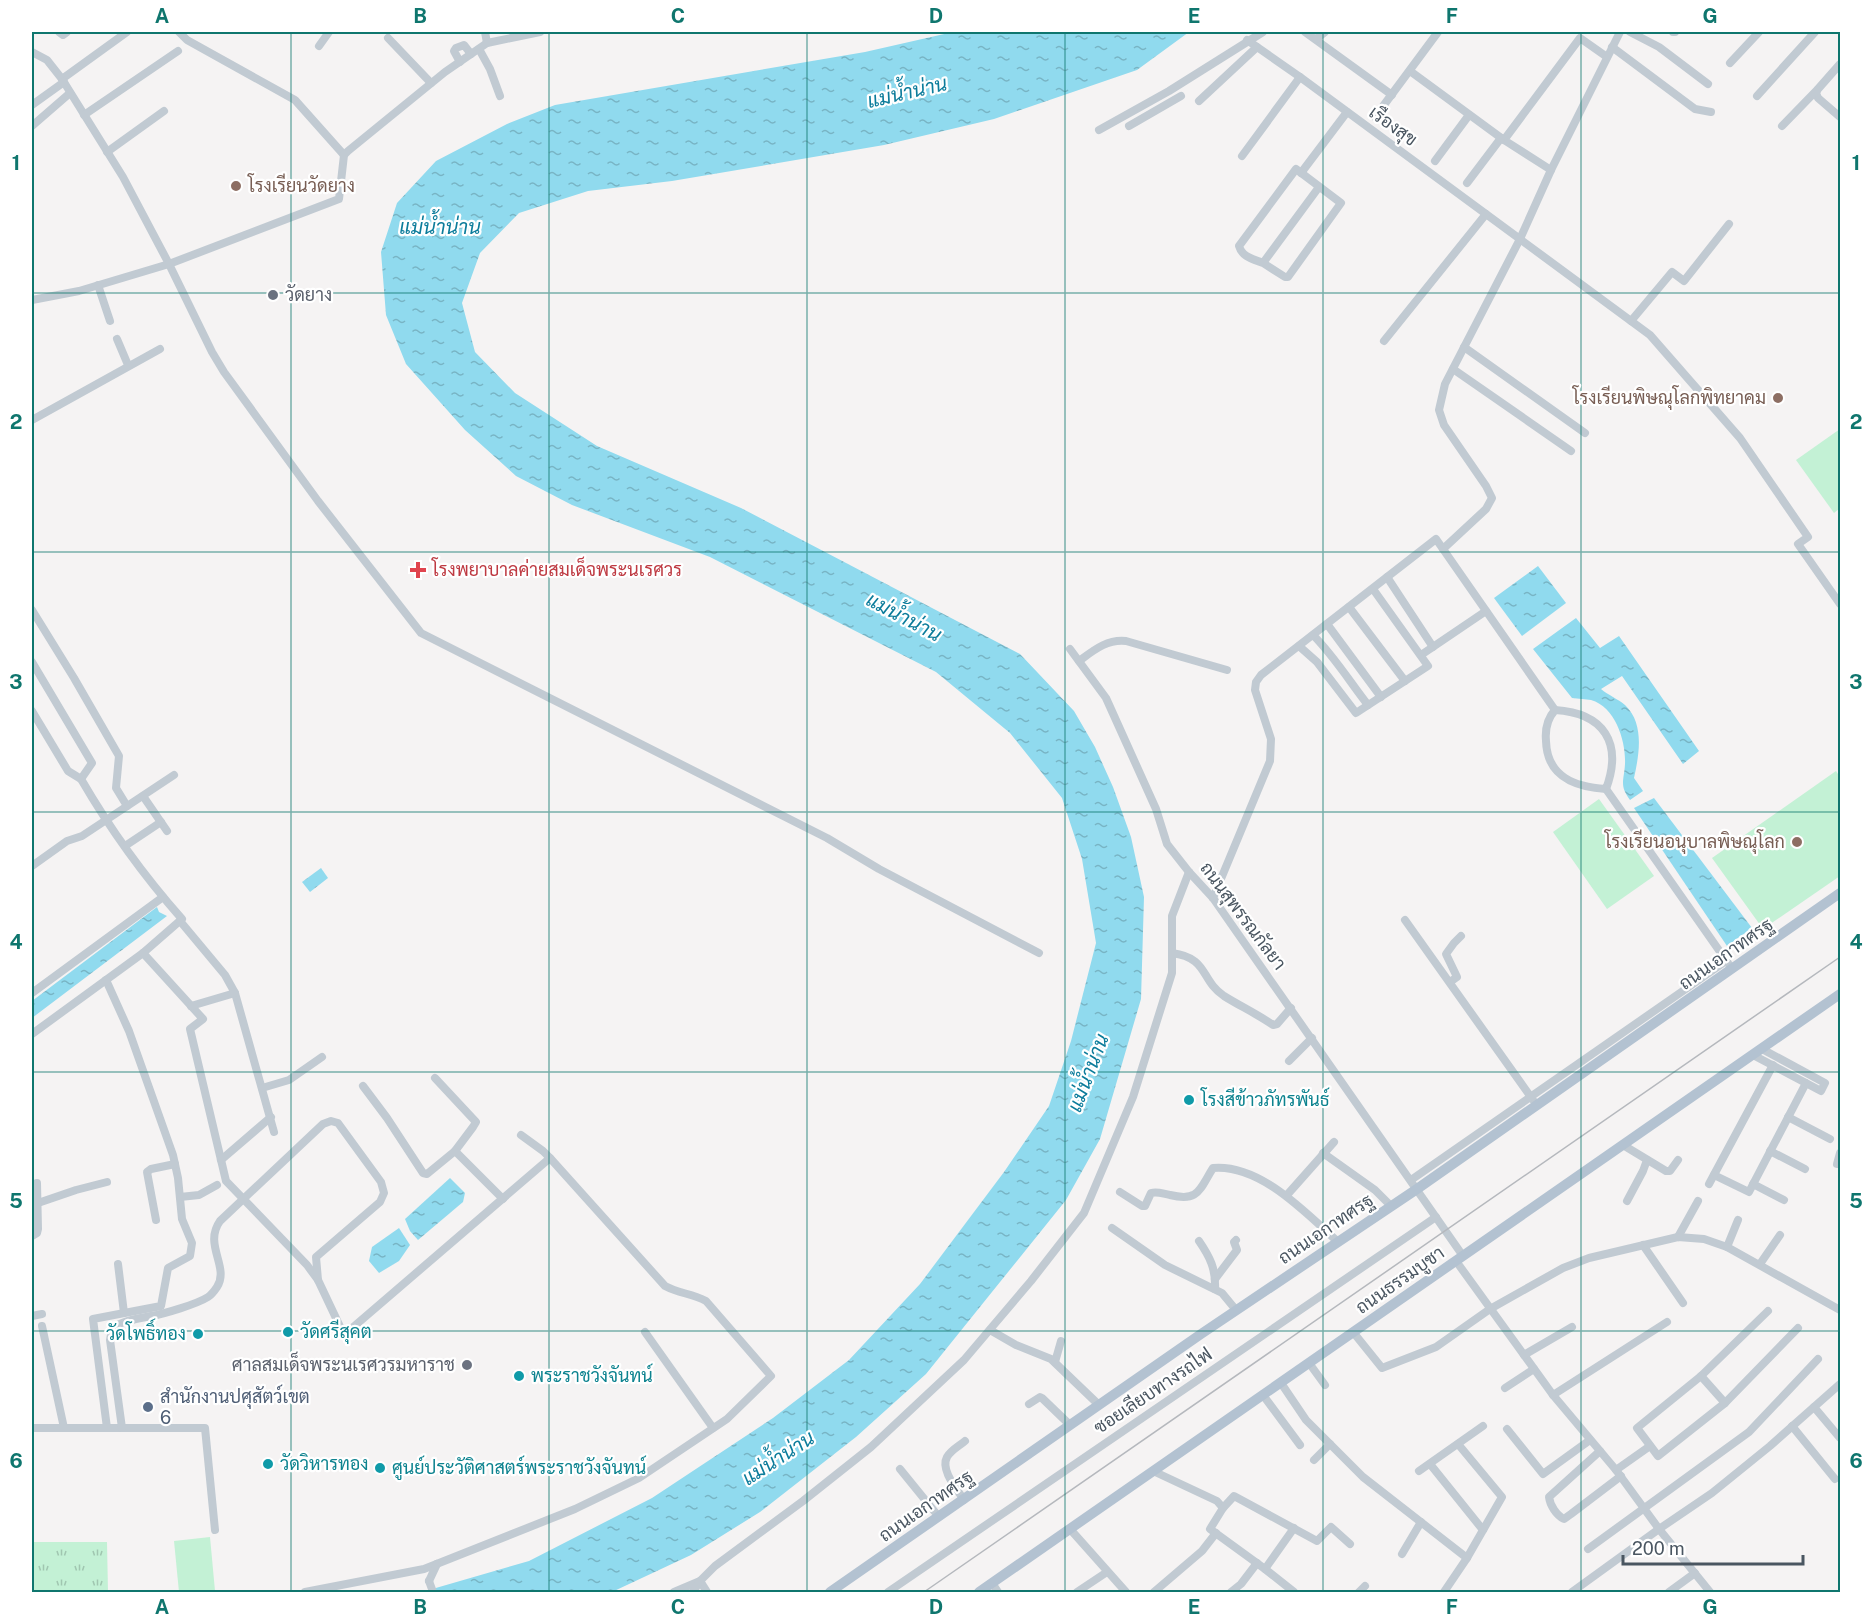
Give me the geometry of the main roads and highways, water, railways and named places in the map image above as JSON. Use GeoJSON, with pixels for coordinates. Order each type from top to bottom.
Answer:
{"type":"FeatureCollection","features":[{"type":"Feature","properties":{"kind":"main road","name":"ถนนเอกาทศรฐ"},"geometry":{"type":"LineString","coordinates":[[830,1593],[1236,1310],[1391,1206],[1414,1184],[1730,965],[1840,893]]}},
{"type":"Feature","properties":{"kind":"main road","name":"ถนนธรรมบูชา"},"geometry":{"type":"LineString","coordinates":[[978,1593],[995,1588],[1070,1529],[1840,994]]}},
{"type":"Feature","properties":{"kind":"water","name":"แม่น้ำน่าน"},"geometry":{"type":"Polygon","coordinates":[[[953,32],[1189,32],[1137,70],[994,119],[884,145],[672,181],[588,191],[519,213],[480,253],[462,303],[475,352],[515,393],[597,446],[741,508],[1020,654],[1074,711],[1095,747],[1113,787],[1131,837],[1144,897],[1141,999],[1100,1139],[1066,1200],[926,1374],[856,1437],[760,1512],[691,1555],[612,1592],[422,1592],[529,1561],[652,1498],[773,1418],[849,1360],[920,1284],[1004,1172],[1049,1106],[1071,1041],[1096,943],[1082,859],[1062,798],[1010,733],[936,672],[710,557],[572,505],[516,476],[465,430],[406,364],[386,315],[381,252],[397,203],[436,161],[507,124],[555,105],[865,52],[953,32]]]}},
{"type":"Feature","properties":{"kind":"water"},"geometry":{"type":"Polygon","coordinates":[[[1538,566],[1566,603],[1522,636],[1494,598],[1538,566]]]}},
{"type":"Feature","properties":{"kind":"water"},"geometry":{"type":"Polygon","coordinates":[[[1576,618],[1600,648],[1619,636],[1699,751],[1683,764],[1622,676],[1601,689],[1625,705],[1636,721],[1639,750],[1634,778],[1643,791],[1630,800],[1623,786],[1624,746],[1613,718],[1600,704],[1591,700],[1572,698],[1533,649],[1576,618]]]}},
{"type":"Feature","properties":{"kind":"water"},"geometry":{"type":"Polygon","coordinates":[[[1654,798],[1752,928],[1727,946],[1634,808],[1654,798]]]}},
{"type":"Feature","properties":{"kind":"water"},"geometry":{"type":"Polygon","coordinates":[[[321,868],[328,878],[310,892],[302,882],[321,868]]]}},
{"type":"Feature","properties":{"kind":"water"},"geometry":{"type":"Polygon","coordinates":[[[157,907],[159,912],[167,916],[32,1018],[32,1001],[157,907]]]}},
{"type":"Feature","properties":{"kind":"water"},"geometry":{"type":"Polygon","coordinates":[[[450,1178],[465,1193],[463,1202],[418,1240],[410,1231],[405,1219],[450,1178]]]}},
{"type":"Feature","properties":{"kind":"water"},"geometry":{"type":"Polygon","coordinates":[[[399,1228],[410,1245],[399,1261],[379,1273],[369,1261],[372,1247],[399,1228]]]}},
{"type":"Feature","properties":{"kind":"railway"},"geometry":{"type":"LineString","coordinates":[[924,1592],[1840,957]]}},
{"type":"Feature","properties":{"kind":"place","name":"โรงเรียนวัดยาง"},"geometry":{"type":"Point","coordinates":[236,186]}},
{"type":"Feature","properties":{"kind":"place","name":"วัดยาง"},"geometry":{"type":"Point","coordinates":[273,295]}},
{"type":"Feature","properties":{"kind":"place","name":"โรงเรียนพิษณุโลกพิทยาคม"},"geometry":{"type":"Point","coordinates":[1778,398]}},
{"type":"Feature","properties":{"kind":"place","name":"โรงพยาบาลค่ายสมเด็จพระนเรศวร"},"geometry":{"type":"Point","coordinates":[418,570]}},
{"type":"Feature","properties":{"kind":"place","name":"โรงเรียนอนุบาลพิษณุโลก"},"geometry":{"type":"Point","coordinates":[1797,842]}},
{"type":"Feature","properties":{"kind":"place","name":"โรงสีข้าวภัทรพันธ์"},"geometry":{"type":"Point","coordinates":[1189,1100]}},
{"type":"Feature","properties":{"kind":"place","name":"วัดศรีสุคต"},"geometry":{"type":"Point","coordinates":[288,1332]}},
{"type":"Feature","properties":{"kind":"place","name":"วัดโพธิ์ทอง"},"geometry":{"type":"Point","coordinates":[198,1334]}},
{"type":"Feature","properties":{"kind":"place","name":"ศาลสมเด็จพระนเรศวรมหาราช"},"geometry":{"type":"Point","coordinates":[467,1365]}},
{"type":"Feature","properties":{"kind":"place","name":"พระราชวังจันทน์"},"geometry":{"type":"Point","coordinates":[519,1376]}},
{"type":"Feature","properties":{"kind":"place","name":"สำนักงานปศุสัตว์เขต 6"},"geometry":{"type":"Point","coordinates":[148,1407]}},
{"type":"Feature","properties":{"kind":"place","name":"วัดวิหารทอง"},"geometry":{"type":"Point","coordinates":[268,1464]}},
{"type":"Feature","properties":{"kind":"place","name":"ศูนย์ประวัติศาสตร์พระราชวังจันทน์"},"geometry":{"type":"Point","coordinates":[380,1468]}}]}
